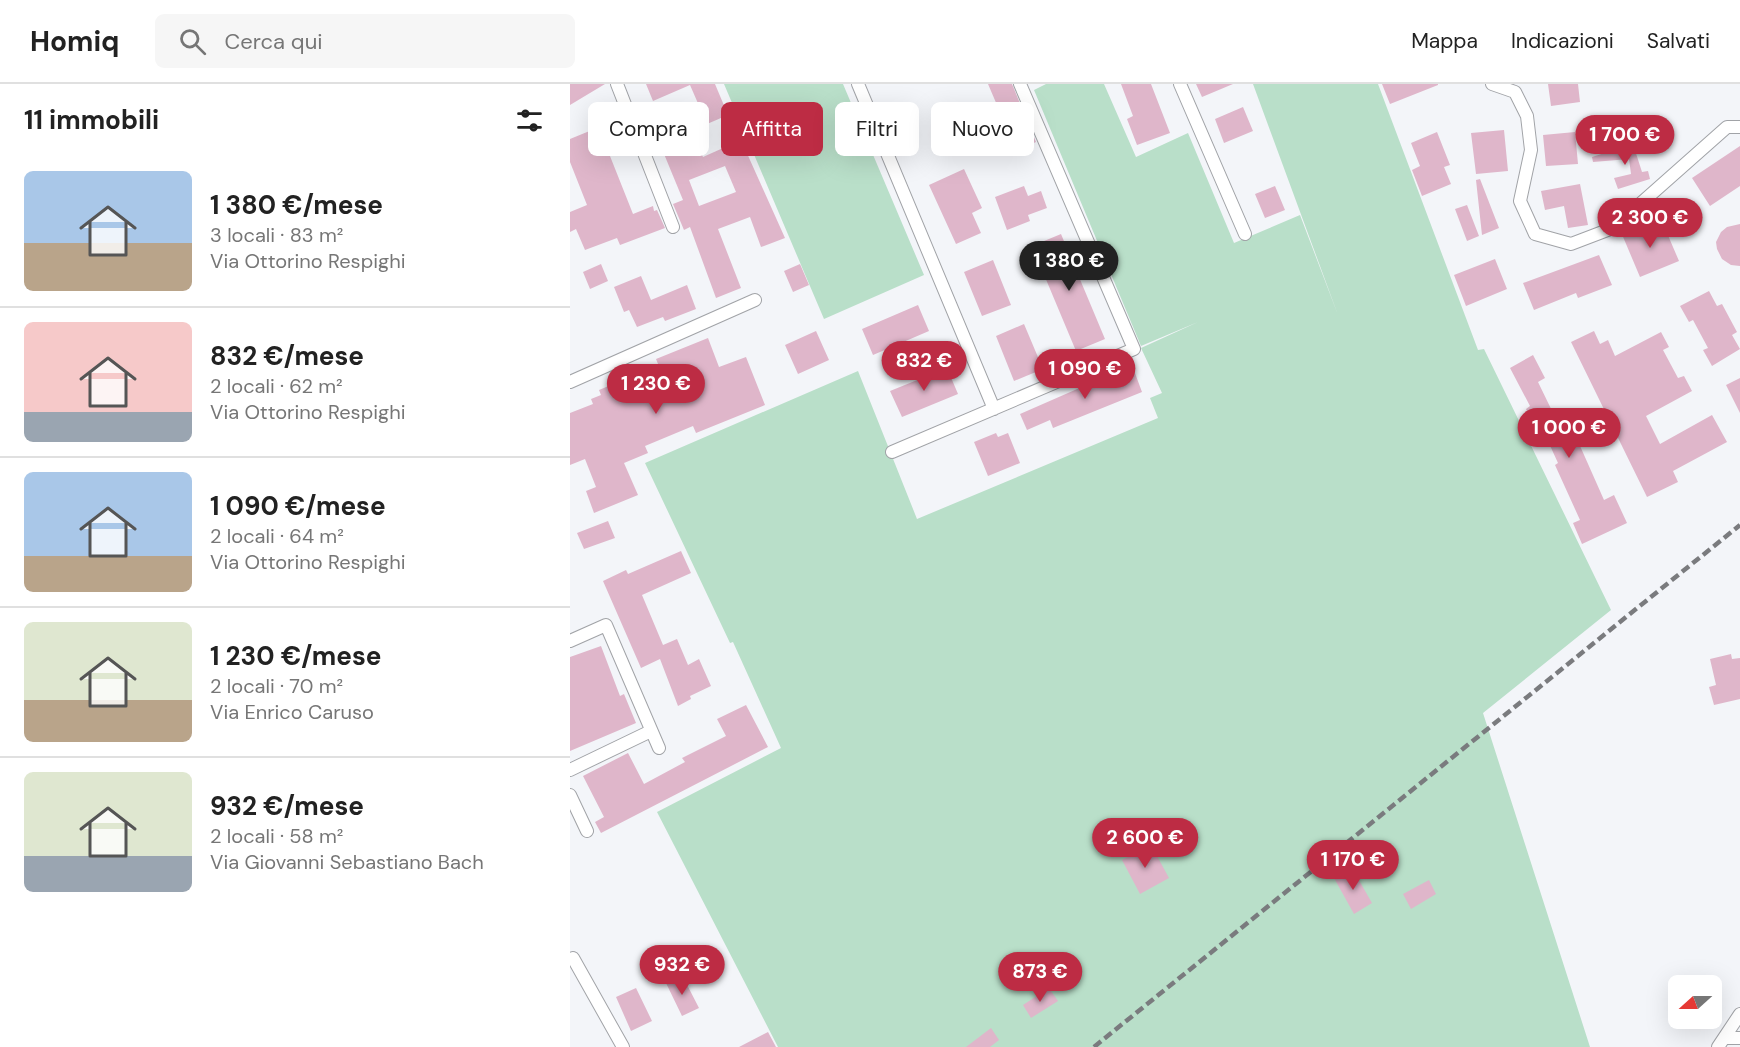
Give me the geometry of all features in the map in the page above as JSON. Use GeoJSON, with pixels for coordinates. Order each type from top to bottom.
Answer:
{"type":"FeatureCollection","features":[{"type":"Feature","properties":{"kind":"street"},"geometry":{"type":"LineString","coordinates":[[617,84],[673,227]]}},
{"type":"Feature","properties":{"kind":"street"},"geometry":{"type":"LineString","coordinates":[[858,84],[994,409]]}},
{"type":"Feature","properties":{"kind":"street"},"geometry":{"type":"LineString","coordinates":[[892,453],[1134,349],[1020,84]]}},
{"type":"Feature","properties":{"kind":"street"},"geometry":{"type":"LineString","coordinates":[[1180,84],[1245,234]]}},
{"type":"Feature","properties":{"kind":"street"},"geometry":{"type":"LineString","coordinates":[[1492,84],[1515,92],[1527,116],[1531,150],[1520,201],[1535,234],[1571,244],[1613,228],[1727,127],[1740,127]]}},
{"type":"Feature","properties":{"kind":"street"},"geometry":{"type":"LineString","coordinates":[[570,382],[755,300]]}},
{"type":"Feature","properties":{"kind":"street"},"geometry":{"type":"LineString","coordinates":[[570,641],[606,626],[658,748]]}},
{"type":"Feature","properties":{"kind":"street"},"geometry":{"type":"LineString","coordinates":[[570,770],[651,731]]}},
{"type":"Feature","properties":{"kind":"street"},"geometry":{"type":"LineString","coordinates":[[570,795],[587,831]]}},
{"type":"Feature","properties":{"kind":"street"},"geometry":{"type":"LineString","coordinates":[[573,958],[623,1047]]}},
{"type":"Feature","properties":{"kind":"street"},"geometry":{"type":"LineString","coordinates":[[1721,1042],[1740,1014]]}},
{"type":"Feature","properties":{"kind":"street"},"geometry":{"type":"LineString","coordinates":[[1721,1042],[1740,1038]]}},
{"type":"Feature","properties":{"kind":"green space"},"geometry":{"type":"Polygon","coordinates":[[[724,84],[843,84],[851,102],[835,102],[835,156],[874,156],[924,275],[824,319],[755,156],[823,156],[823,102],[732,102],[724,84]]]}},
{"type":"Feature","properties":{"kind":"green space"},"geometry":{"type":"Polygon","coordinates":[[[1046,84],[1104,84],[1136,157],[1188,133],[1234,243],[1300,215],[1338,315],[1253,84],[1378,84],[1478,350],[1484,349],[1611,610],[1483,713],[1590,1047],[778,1047],[657,812],[781,748],[733,642],[730,643],[645,463],[858,371],[917,519],[1158,418],[1150,398],[1162,393],[1141,348],[1198,322],[1141,346],[1034,90],[1046,84]]]}},
{"type":"Feature","properties":{"kind":"building"},"geometry":{"type":"Polygon","coordinates":[[[570,84],[605,84],[570,105],[570,84]]]}},
{"type":"Feature","properties":{"kind":"building"},"geometry":{"type":"Polygon","coordinates":[[[646,84],[715,84],[723,102],[721,118],[709,123],[709,102],[697,102],[690,85],[653,101],[646,84]]]}},
{"type":"Feature","properties":{"kind":"building"},"geometry":{"type":"Polygon","coordinates":[[[988,84],[1012,84],[1019,102],[996,102],[988,84]]]}},
{"type":"Feature","properties":{"kind":"building"},"geometry":{"type":"Polygon","coordinates":[[[1121,84],[1151,84],[1170,133],[1137,145],[1127,119],[1133,116],[1121,84]]]}},
{"type":"Feature","properties":{"kind":"building"},"geometry":{"type":"Polygon","coordinates":[[[1196,84],[1233,84],[1202,97],[1196,84]]]}},
{"type":"Feature","properties":{"kind":"building"},"geometry":{"type":"Polygon","coordinates":[[[1382,84],[1438,84],[1438,85],[1390,104],[1382,84]]]}},
{"type":"Feature","properties":{"kind":"building"},"geometry":{"type":"Polygon","coordinates":[[[1548,84],[1578,84],[1580,102],[1551,106],[1548,84]]]}},
{"type":"Feature","properties":{"kind":"building"},"geometry":{"type":"Polygon","coordinates":[[[1243,107],[1253,131],[1224,143],[1215,119],[1243,107]]]}},
{"type":"Feature","properties":{"kind":"building"},"geometry":{"type":"Polygon","coordinates":[[[1504,130],[1508,171],[1476,174],[1471,133],[1504,130]]]}},
{"type":"Feature","properties":{"kind":"building"},"geometry":{"type":"Polygon","coordinates":[[[588,132],[588,156],[610,156],[633,214],[653,206],[665,228],[620,245],[617,238],[585,250],[576,229],[570,232],[570,212],[587,205],[570,162],[570,139],[588,132]]]}},
{"type":"Feature","properties":{"kind":"building"},"geometry":{"type":"Polygon","coordinates":[[[1437,132],[1450,165],[1444,167],[1451,184],[1422,196],[1412,170],[1420,166],[1411,143],[1437,132]]]}},
{"type":"Feature","properties":{"kind":"building"},"geometry":{"type":"Polygon","coordinates":[[[1575,132],[1578,164],[1546,166],[1543,135],[1575,132]]]}},
{"type":"Feature","properties":{"kind":"building"},"geometry":{"type":"Polygon","coordinates":[[[1633,144],[1642,172],[1648,171],[1650,179],[1618,189],[1614,178],[1631,174],[1629,159],[1593,162],[1592,157],[1633,144]]]}},
{"type":"Feature","properties":{"kind":"building"},"geometry":{"type":"Polygon","coordinates":[[[1740,146],[1740,186],[1710,206],[1692,178],[1740,146]]]}},
{"type":"Feature","properties":{"kind":"building"},"geometry":{"type":"Polygon","coordinates":[[[721,149],[721,156],[748,156],[785,238],[761,247],[750,217],[718,229],[741,288],[716,298],[690,227],[684,230],[673,204],[683,200],[665,156],[703,157],[721,149]],[[725,166],[689,180],[699,206],[736,192],[725,166]]]}},
{"type":"Feature","properties":{"kind":"building"},"geometry":{"type":"Polygon","coordinates":[[[964,169],[982,208],[972,213],[981,233],[956,244],[929,185],[964,169]]]}},
{"type":"Feature","properties":{"kind":"building"},"geometry":{"type":"Polygon","coordinates":[[[1480,179],[1499,228],[1482,235],[1476,180],[1480,179]]]}},
{"type":"Feature","properties":{"kind":"building"},"geometry":{"type":"Polygon","coordinates":[[[1580,184],[1588,225],[1568,228],[1564,206],[1545,210],[1541,191],[1580,184]]]}},
{"type":"Feature","properties":{"kind":"building"},"geometry":{"type":"Polygon","coordinates":[[[1024,186],[1028,196],[1041,191],[1047,208],[1028,215],[1030,221],[1007,230],[995,197],[1024,186]]]}},
{"type":"Feature","properties":{"kind":"building"},"geometry":{"type":"Polygon","coordinates":[[[1275,186],[1285,210],[1265,218],[1255,194],[1275,186]]]}},
{"type":"Feature","properties":{"kind":"building"},"geometry":{"type":"Polygon","coordinates":[[[1467,205],[1479,236],[1467,241],[1455,209],[1467,205]]]}},
{"type":"Feature","properties":{"kind":"building"},"geometry":{"type":"Polygon","coordinates":[[[1637,224],[1642,235],[1664,226],[1679,261],[1640,277],[1621,232],[1637,224]]]}},
{"type":"Feature","properties":{"kind":"building"},"geometry":{"type":"Polygon","coordinates":[[[1740,224],[1740,266],[1731,265],[1722,259],[1716,242],[1721,232],[1727,227],[1740,224]]]}},
{"type":"Feature","properties":{"kind":"building"},"geometry":{"type":"Polygon","coordinates":[[[1061,234],[1105,339],[1076,351],[1032,246],[1061,234]]]}},
{"type":"Feature","properties":{"kind":"building"},"geometry":{"type":"Polygon","coordinates":[[[1599,255],[1612,285],[1578,298],[1576,293],[1534,310],[1523,283],[1599,255]]]}},
{"type":"Feature","properties":{"kind":"building"},"geometry":{"type":"Polygon","coordinates":[[[1495,259],[1507,289],[1466,306],[1454,275],[1495,259]]]}},
{"type":"Feature","properties":{"kind":"building"},"geometry":{"type":"Polygon","coordinates":[[[993,260],[1011,305],[982,316],[964,272],[993,260]]]}},
{"type":"Feature","properties":{"kind":"building"},"geometry":{"type":"Polygon","coordinates":[[[601,264],[608,281],[590,289],[583,272],[601,264]]]}},
{"type":"Feature","properties":{"kind":"building"},"geometry":{"type":"Polygon","coordinates":[[[800,264],[809,285],[793,292],[784,271],[800,264]]]}},
{"type":"Feature","properties":{"kind":"building"},"geometry":{"type":"Polygon","coordinates":[[[641,276],[651,300],[687,285],[696,309],[665,321],[663,317],[637,327],[629,310],[624,312],[614,287],[641,276]]]}},
{"type":"Feature","properties":{"kind":"building"},"geometry":{"type":"Polygon","coordinates":[[[1709,291],[1717,306],[1722,304],[1737,332],[1732,335],[1740,349],[1712,366],[1703,350],[1708,348],[1693,320],[1689,322],[1680,306],[1709,291]]]}},
{"type":"Feature","properties":{"kind":"building"},"geometry":{"type":"Polygon","coordinates":[[[918,305],[929,331],[873,355],[862,329],[918,305]]]}},
{"type":"Feature","properties":{"kind":"building"},"geometry":{"type":"Polygon","coordinates":[[[1024,324],[1043,369],[1014,381],[996,336],[1024,324]]]}},
{"type":"Feature","properties":{"kind":"building"},"geometry":{"type":"Polygon","coordinates":[[[816,331],[829,360],[798,374],[785,345],[816,331]]]}},
{"type":"Feature","properties":{"kind":"building"},"geometry":{"type":"Polygon","coordinates":[[[1594,331],[1600,344],[1608,340],[1615,356],[1661,332],[1669,347],[1663,350],[1678,378],[1684,376],[1692,391],[1646,416],[1660,444],[1712,415],[1727,442],[1673,471],[1678,482],[1647,497],[1571,342],[1594,331]]]}},
{"type":"Feature","properties":{"kind":"building"},"geometry":{"type":"Polygon","coordinates":[[[708,338],[719,367],[746,357],[765,405],[696,433],[693,426],[645,446],[648,453],[624,463],[638,495],[594,513],[586,491],[596,487],[585,459],[570,465],[570,413],[593,404],[591,399],[601,395],[599,390],[635,375],[641,390],[665,381],[656,359],[708,338]]]}},
{"type":"Feature","properties":{"kind":"building"},"geometry":{"type":"Polygon","coordinates":[[[1533,355],[1545,378],[1538,382],[1555,417],[1565,412],[1604,500],[1614,495],[1627,523],[1582,544],[1573,523],[1580,520],[1555,465],[1558,463],[1542,428],[1536,431],[1526,409],[1530,406],[1510,368],[1533,355]]]}},
{"type":"Feature","properties":{"kind":"building"},"geometry":{"type":"Polygon","coordinates":[[[1132,365],[1142,392],[1053,428],[1050,420],[1027,430],[1020,414],[1132,365]]]}},
{"type":"Feature","properties":{"kind":"building"},"geometry":{"type":"Polygon","coordinates":[[[947,368],[958,394],[902,417],[890,391],[947,368]]]}},
{"type":"Feature","properties":{"kind":"building"},"geometry":{"type":"Polygon","coordinates":[[[1740,378],[1740,413],[1726,385],[1740,378]]]}},
{"type":"Feature","properties":{"kind":"building"},"geometry":{"type":"Polygon","coordinates":[[[996,433],[998,437],[1008,433],[1020,463],[988,476],[974,442],[996,433]]]}},
{"type":"Feature","properties":{"kind":"building"},"geometry":{"type":"Polygon","coordinates":[[[608,521],[615,538],[584,549],[577,533],[608,521]]]}},
{"type":"Feature","properties":{"kind":"building"},"geometry":{"type":"Polygon","coordinates":[[[681,551],[691,573],[642,595],[663,645],[677,639],[688,665],[699,659],[711,686],[690,696],[691,699],[678,706],[660,659],[641,668],[603,581],[626,570],[628,574],[681,551]]]}},
{"type":"Feature","properties":{"kind":"building"},"geometry":{"type":"Polygon","coordinates":[[[601,646],[620,696],[624,694],[636,723],[570,751],[570,657],[601,646]]]}},
{"type":"Feature","properties":{"kind":"building"},"geometry":{"type":"Polygon","coordinates":[[[1731,654],[1732,659],[1740,658],[1740,699],[1714,705],[1709,687],[1716,685],[1710,659],[1731,654]]]}},
{"type":"Feature","properties":{"kind":"building"},"geometry":{"type":"Polygon","coordinates":[[[746,705],[768,747],[601,833],[595,822],[604,817],[583,776],[628,753],[644,784],[685,762],[682,758],[726,736],[717,719],[746,705]]]}},
{"type":"Feature","properties":{"kind":"building"},"geometry":{"type":"Polygon","coordinates":[[[1151,845],[1169,878],[1140,894],[1122,860],[1151,845]]]}},
{"type":"Feature","properties":{"kind":"building"},"geometry":{"type":"Polygon","coordinates":[[[1352,868],[1372,903],[1354,914],[1334,878],[1352,868]]]}},
{"type":"Feature","properties":{"kind":"building"},"geometry":{"type":"Polygon","coordinates":[[[1429,880],[1436,894],[1411,909],[1403,894],[1429,880]]]}},
{"type":"Feature","properties":{"kind":"building"},"geometry":{"type":"Polygon","coordinates":[[[682,975],[699,1008],[682,1016],[666,983],[682,975]]]}},
{"type":"Feature","properties":{"kind":"building"},"geometry":{"type":"Polygon","coordinates":[[[636,988],[652,1021],[631,1031],[616,997],[636,988]]]}},
{"type":"Feature","properties":{"kind":"building"},"geometry":{"type":"Polygon","coordinates":[[[1049,988],[1058,1001],[1031,1018],[1023,1005],[1049,988]]]}},
{"type":"Feature","properties":{"kind":"building"},"geometry":{"type":"Polygon","coordinates":[[[991,1028],[999,1040],[990,1047],[966,1047],[991,1028]]]}},
{"type":"Feature","properties":{"kind":"building"},"geometry":{"type":"Polygon","coordinates":[[[768,1032],[776,1047],[739,1047],[768,1032]]]}},
{"type":"Feature","properties":{"kind":"railway"},"geometry":{"type":"LineString","coordinates":[[1094,1047],[1740,525]]}}]}
